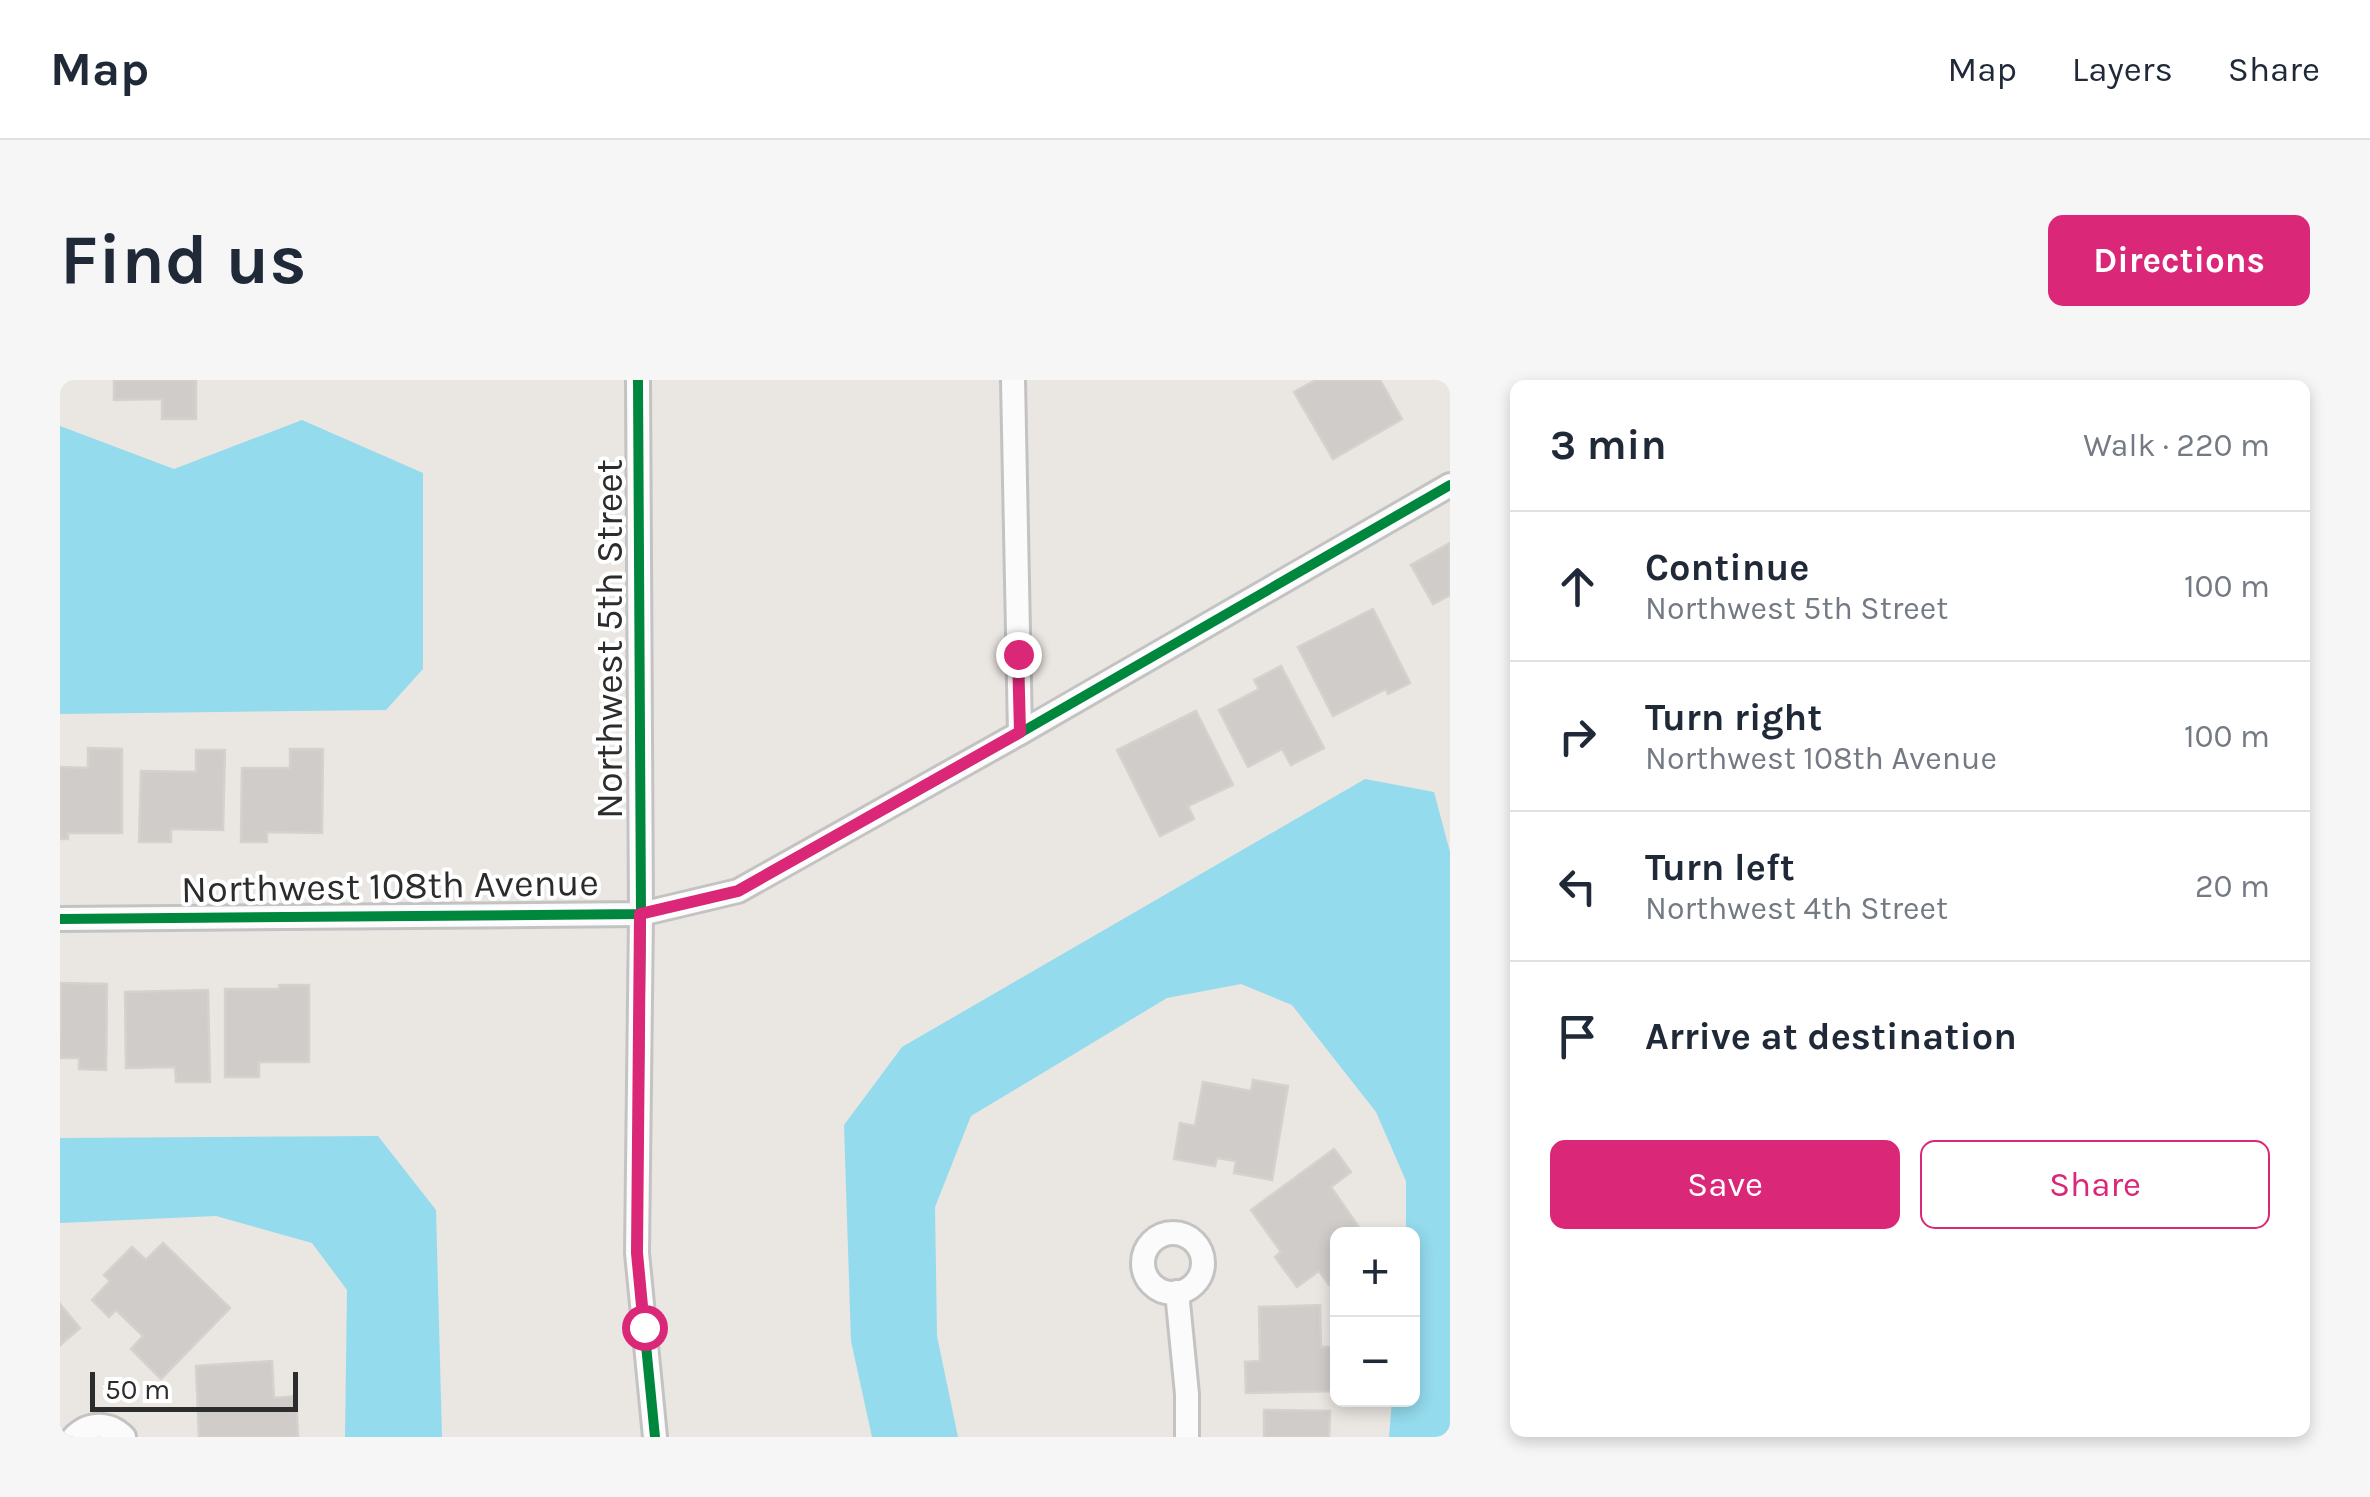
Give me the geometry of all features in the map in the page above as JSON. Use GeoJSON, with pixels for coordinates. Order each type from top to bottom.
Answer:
{"type":"FeatureCollection","features":[{"type":"Feature","properties":{"kind":"street","name":"Northwest 5th Street"},"geometry":{"type":"LineString","coordinates":[[638,380],[637,1253],[656,1437]]}},
{"type":"Feature","properties":{"kind":"street"},"geometry":{"type":"LineString","coordinates":[[1014,380],[1020,732]]}},
{"type":"Feature","properties":{"kind":"street","name":"Northwest 108th Avenue"},"geometry":{"type":"LineString","coordinates":[[60,919],[640,914],[738,891],[1450,485]]}},
{"type":"Feature","properties":{"kind":"street"},"geometry":{"type":"LineString","coordinates":[[1177,1292],[1187,1437]]}},
{"type":"Feature","properties":{"kind":"street"},"geometry":{"type":"LineString","coordinates":[[74,1437],[90,1426],[100,1425],[111,1427],[124,1437]]}},
{"type":"Feature","properties":{"kind":"water"},"geometry":{"type":"Polygon","coordinates":[[[302,420],[423,473],[423,669],[386,710],[60,714],[60,426],[174,469],[302,420]]]}},
{"type":"Feature","properties":{"kind":"water"},"geometry":{"type":"Polygon","coordinates":[[[1365,779],[1434,792],[1450,852],[1450,1437],[1389,1437],[1391,1407],[1420,1407],[1420,1227],[1406,1227],[1406,1181],[1376,1112],[1292,1005],[1241,984],[1167,998],[971,1116],[935,1207],[937,1336],[958,1437],[872,1437],[851,1341],[844,1125],[902,1047],[1365,779]]]}},
{"type":"Feature","properties":{"kind":"water"},"geometry":{"type":"Polygon","coordinates":[[[378,1136],[436,1210],[442,1437],[345,1437],[347,1290],[312,1243],[216,1216],[60,1223],[60,1138],[378,1136]]]}},
{"type":"Feature","properties":{"kind":"building"},"geometry":{"type":"Polygon","coordinates":[[[114,380],[196,380],[196,419],[162,419],[162,399],[114,400],[114,380]]]}},
{"type":"Feature","properties":{"kind":"building"},"geometry":{"type":"Polygon","coordinates":[[[1316,380],[1380,380],[1402,419],[1333,459],[1294,392],[1316,380]]]}},
{"type":"Feature","properties":{"kind":"building"},"geometry":{"type":"Polygon","coordinates":[[[1450,543],[1450,595],[1433,604],[1411,565],[1450,543]]]}},
{"type":"Feature","properties":{"kind":"building"},"geometry":{"type":"Polygon","coordinates":[[[1373,609],[1410,683],[1388,694],[1386,689],[1333,716],[1298,647],[1373,609]]]}},
{"type":"Feature","properties":{"kind":"building"},"geometry":{"type":"Polygon","coordinates":[[[1281,666],[1324,748],[1291,765],[1282,749],[1248,767],[1219,710],[1259,689],[1254,680],[1281,666]]]}},
{"type":"Feature","properties":{"kind":"building"},"geometry":{"type":"Polygon","coordinates":[[[1196,711],[1233,785],[1188,806],[1194,819],[1160,836],[1117,750],[1196,711]]]}},
{"type":"Feature","properties":{"kind":"building"},"geometry":{"type":"Polygon","coordinates":[[[88,748],[122,749],[122,833],[68,833],[68,839],[60,839],[60,767],[88,768],[88,748]]]}},
{"type":"Feature","properties":{"kind":"building"},"geometry":{"type":"Polygon","coordinates":[[[290,749],[323,749],[322,833],[267,832],[267,842],[241,842],[242,768],[290,768],[290,749]]]}},
{"type":"Feature","properties":{"kind":"building"},"geometry":{"type":"Polygon","coordinates":[[[196,750],[225,750],[223,830],[171,829],[171,842],[139,842],[141,771],[196,772],[196,750]]]}},
{"type":"Feature","properties":{"kind":"building"},"geometry":{"type":"Polygon","coordinates":[[[61,983],[107,984],[106,1070],[79,1069],[79,1058],[60,1058],[61,983]]]}},
{"type":"Feature","properties":{"kind":"building"},"geometry":{"type":"Polygon","coordinates":[[[279,985],[309,985],[309,1062],[259,1062],[259,1077],[225,1077],[225,989],[279,989],[279,985]]]}},
{"type":"Feature","properties":{"kind":"building"},"geometry":{"type":"Polygon","coordinates":[[[208,990],[210,1082],[176,1082],[175,1067],[126,1068],[125,992],[208,990]]]}},
{"type":"Feature","properties":{"kind":"building"},"geometry":{"type":"Polygon","coordinates":[[[1253,1080],[1288,1086],[1272,1180],[1234,1173],[1236,1161],[1217,1158],[1215,1166],[1174,1159],[1180,1123],[1195,1126],[1203,1082],[1251,1091],[1253,1080]]]}},
{"type":"Feature","properties":{"kind":"building"},"geometry":{"type":"Polygon","coordinates":[[[1334,1149],[1351,1172],[1331,1187],[1359,1227],[1330,1227],[1330,1284],[1319,1271],[1297,1287],[1275,1257],[1281,1252],[1251,1210],[1334,1149]]]}},
{"type":"Feature","properties":{"kind":"building"},"geometry":{"type":"Polygon","coordinates":[[[163,1243],[230,1308],[161,1379],[131,1349],[143,1336],[116,1310],[109,1317],[92,1300],[110,1281],[104,1275],[132,1247],[146,1260],[163,1243]]]}},
{"type":"Feature","properties":{"kind":"building"},"geometry":{"type":"Polygon","coordinates":[[[60,1304],[80,1328],[60,1345],[60,1304]]]}},
{"type":"Feature","properties":{"kind":"building"},"geometry":{"type":"Polygon","coordinates":[[[1320,1305],[1321,1347],[1330,1347],[1330,1391],[1246,1393],[1245,1362],[1260,1361],[1259,1307],[1320,1305]]]}},
{"type":"Feature","properties":{"kind":"building"},"geometry":{"type":"Polygon","coordinates":[[[272,1361],[274,1398],[296,1396],[298,1437],[199,1437],[196,1366],[272,1361]]]}},
{"type":"Feature","properties":{"kind":"building"},"geometry":{"type":"Polygon","coordinates":[[[1264,1410],[1330,1411],[1329,1437],[1264,1437],[1264,1410]]]}},
{"type":"Feature","properties":{"kind":"cycle path"},"geometry":{"type":"LineString","coordinates":[[638,380],[641,914],[637,1253],[655,1437]]}},
{"type":"Feature","properties":{"kind":"cycle path"},"geometry":{"type":"LineString","coordinates":[[60,919],[641,914],[738,891],[1450,485]]}},
{"type":"Feature","properties":{"kind":"route"},"geometry":{"type":"LineString","coordinates":[[644,1327],[637,1253],[640,914],[738,891],[1020,732],[1018,654]]}}]}
